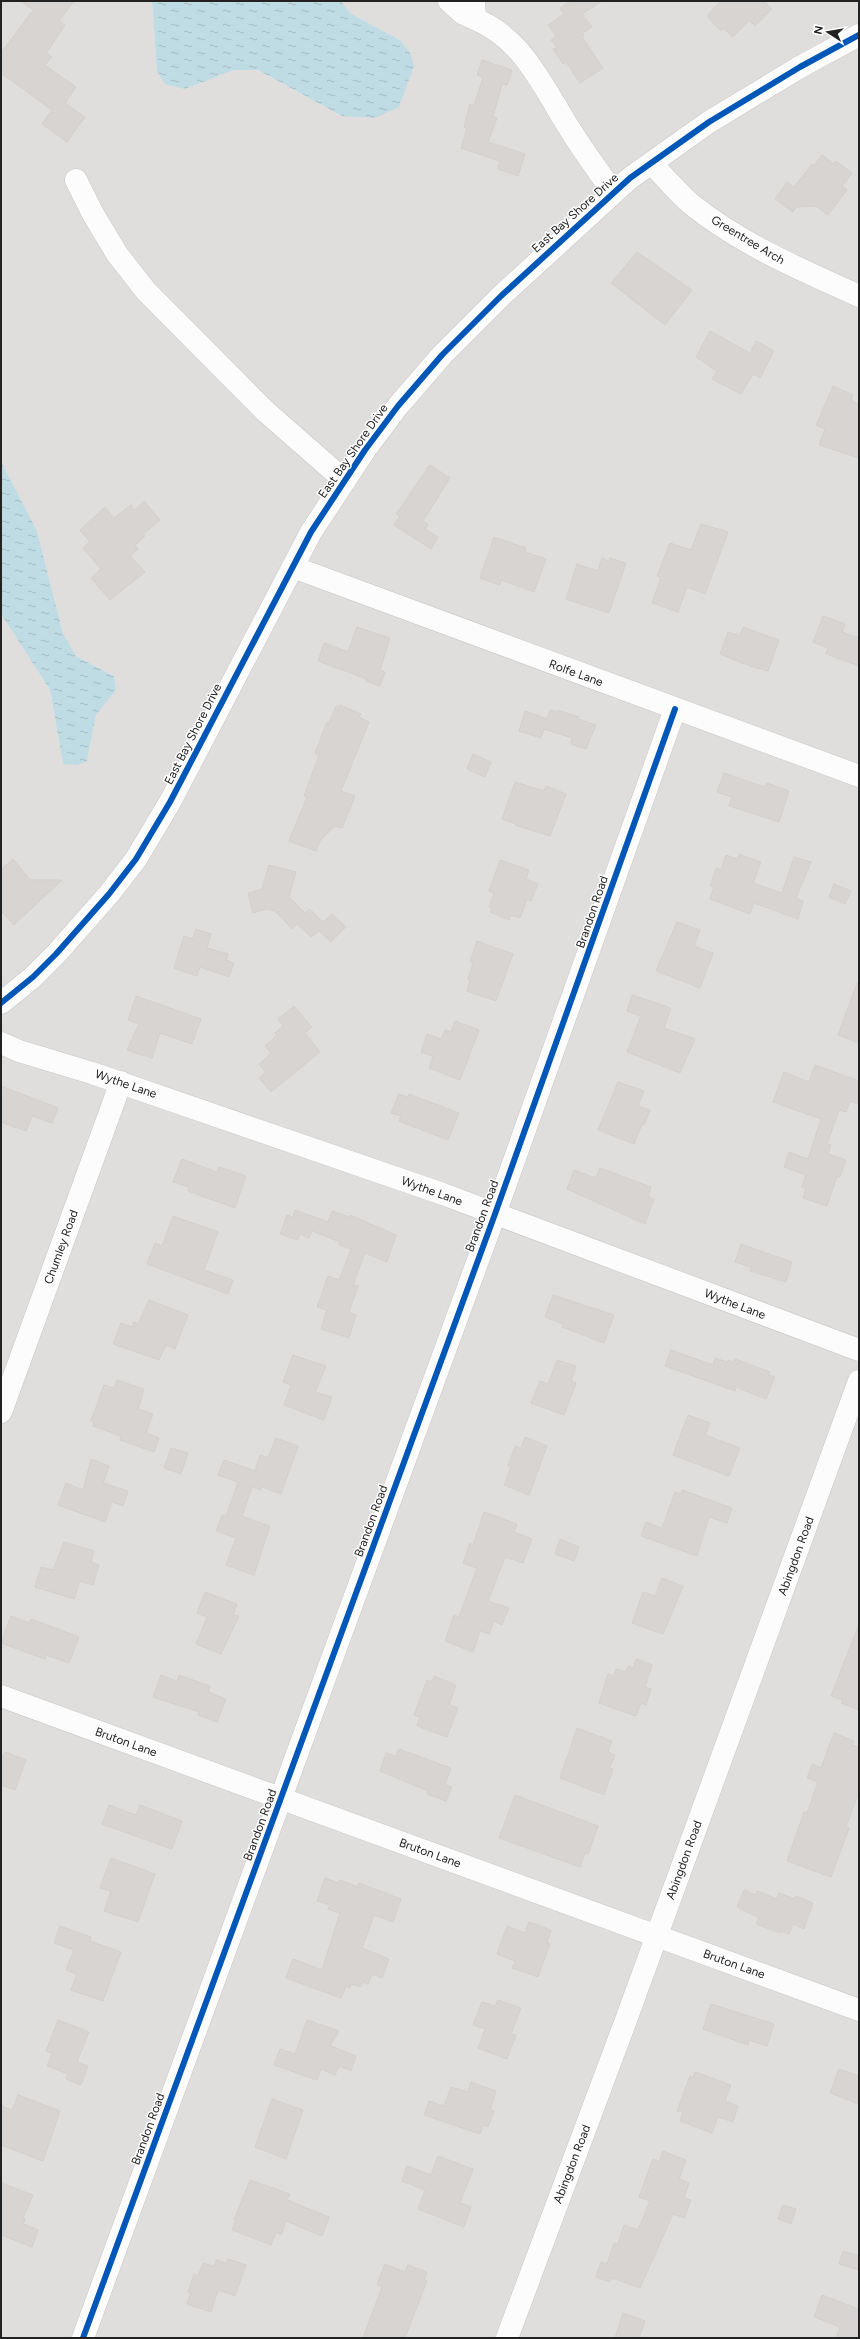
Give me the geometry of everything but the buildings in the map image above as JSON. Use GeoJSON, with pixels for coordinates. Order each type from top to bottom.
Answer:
{"type":"FeatureCollection","features":[{"type":"Feature","properties":{"kind":"street"},"geometry":{"type":"LineString","coordinates":[[449,1],[462,13],[474,10],[486,23],[508,39],[526,58],[571,131],[613,192]]}},
{"type":"Feature","properties":{"kind":"street","name":"East Bay Shore Drive"},"geometry":{"type":"LineString","coordinates":[[1,1002],[33,977],[56,954],[109,894],[136,859],[170,802],[311,532],[398,406],[442,355],[501,296],[613,192],[709,122],[800,67],[859,35]]}},
{"type":"Feature","properties":{"kind":"street","name":"Greentree Arch"},"geometry":{"type":"LineString","coordinates":[[651,163],[690,203],[725,229],[786,263],[859,296]]}},
{"type":"Feature","properties":{"kind":"street"},"geometry":{"type":"LineString","coordinates":[[76,180],[93,214],[117,254],[146,291],[264,410],[345,481]]}},
{"type":"Feature","properties":{"kind":"street","name":"Rolfe Lane"},"geometry":{"type":"LineString","coordinates":[[293,568],[859,776]]}},
{"type":"Feature","properties":{"kind":"street","name":"Brandon Road"},"geometry":{"type":"LineString","coordinates":[[83,2338],[495,1214],[675,709]]}},
{"type":"Feature","properties":{"kind":"street","name":"Wythe Lane"},"geometry":{"type":"LineString","coordinates":[[1,1043],[19,1051],[121,1082],[495,1214],[859,1350]]}},
{"type":"Feature","properties":{"kind":"street","name":"Chumley Road"},"geometry":{"type":"LineString","coordinates":[[1,1412],[121,1082]]}},
{"type":"Feature","properties":{"kind":"street","name":"Abingdon Road"},"geometry":{"type":"LineString","coordinates":[[507,2338],[859,1381]]}},
{"type":"Feature","properties":{"kind":"street","name":"Bruton Lane"},"geometry":{"type":"LineString","coordinates":[[1,1696],[281,1800],[859,2010]]}},
{"type":"Feature","properties":{"kind":"shaded area"},"geometry":{"type":"Polygon","coordinates":[[[1,1],[152,1],[157,71],[185,89],[234,70],[258,70],[342,116],[400,40],[350,13],[341,1],[859,1],[859,2338],[1,2338],[1,614],[50,690],[63,764],[87,761],[96,715],[116,690],[114,676],[76,656],[63,633],[37,531],[1,461],[1,1]]]}},
{"type":"Feature","properties":{"kind":"water"},"geometry":{"type":"Polygon","coordinates":[[[152,1],[341,1],[350,13],[400,40],[410,53],[414,66],[399,107],[375,118],[342,116],[258,70],[234,70],[185,89],[165,84],[157,71],[152,1]]]}},
{"type":"Feature","properties":{"kind":"water"},"geometry":{"type":"Polygon","coordinates":[[[1,461],[37,531],[63,633],[76,656],[114,676],[116,690],[96,715],[87,761],[77,765],[63,764],[50,690],[1,614],[1,461]]]}},
{"type":"Feature","properties":{"kind":"cycle path"},"geometry":{"type":"LineString","coordinates":[[1,1003],[33,977],[56,954],[109,894],[136,859],[170,802],[311,532],[365,450],[398,406],[442,355],[501,296],[630,178],[709,122],[800,67],[859,35]]}},
{"type":"Feature","properties":{"kind":"cycle path"},"geometry":{"type":"LineString","coordinates":[[83,2338],[495,1214],[675,709]]}}]}
